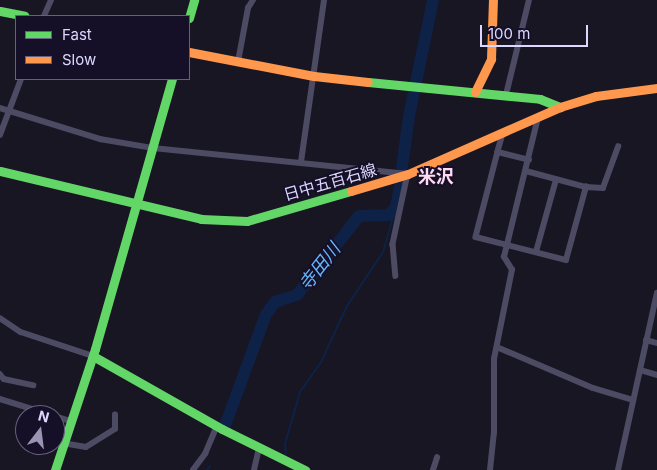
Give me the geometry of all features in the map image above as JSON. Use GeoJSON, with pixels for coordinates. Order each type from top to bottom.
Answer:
{"type":"FeatureCollection","features":[{"type":"Feature","properties":{"kind":"street"},"geometry":{"type":"LineString","coordinates":[[44,15],[51,0]]}},
{"type":"Feature","properties":{"kind":"street"},"geometry":{"type":"LineString","coordinates":[[190,15],[194,0]]}},
{"type":"Feature","properties":{"kind":"street"},"geometry":{"type":"LineString","coordinates":[[238,62],[248,8],[253,0]]}},
{"type":"Feature","properties":{"kind":"street"},"geometry":{"type":"LineString","coordinates":[[301,162],[324,0]]}},
{"type":"Feature","properties":{"kind":"street"},"geometry":{"type":"LineString","coordinates":[[475,92],[491,59],[493,0]]}},
{"type":"Feature","properties":{"kind":"street"},"geometry":{"type":"LineString","coordinates":[[506,95],[529,0]]}},
{"type":"Feature","properties":{"kind":"street"},"geometry":{"type":"LineString","coordinates":[[0,10],[21,15]]}},
{"type":"Feature","properties":{"kind":"street"},"geometry":{"type":"LineString","coordinates":[[190,52],[314,76],[540,99],[560,107]]}},
{"type":"Feature","properties":{"kind":"street"},"geometry":{"type":"LineString","coordinates":[[0,135],[21,80]]}},
{"type":"Feature","properties":{"kind":"street"},"geometry":{"type":"LineString","coordinates":[[65,437],[92,356],[154,148],[172,80]]}},
{"type":"Feature","properties":{"kind":"street","name":"日中五百石線"},"geometry":{"type":"LineString","coordinates":[[0,171],[201,219],[247,220],[408,174],[503,134],[560,107],[596,96],[657,88]]}},
{"type":"Feature","properties":{"kind":"street"},"geometry":{"type":"LineString","coordinates":[[0,108],[100,139],[154,148],[408,174],[408,187],[394,244],[396,276]]}},
{"type":"Feature","properties":{"kind":"street"},"geometry":{"type":"LineString","coordinates":[[490,470],[494,433],[494,359],[512,270],[504,257],[538,117]]}},
{"type":"Feature","properties":{"kind":"street"},"geometry":{"type":"LineString","coordinates":[[503,134],[476,237],[566,260],[586,187]]}},
{"type":"Feature","properties":{"kind":"street"},"geometry":{"type":"LineString","coordinates":[[526,171],[586,187],[603,188],[618,147]]}},
{"type":"Feature","properties":{"kind":"street"},"geometry":{"type":"LineString","coordinates":[[498,152],[529,160]]}},
{"type":"Feature","properties":{"kind":"street"},"geometry":{"type":"LineString","coordinates":[[536,252],[556,180]]}},
{"type":"Feature","properties":{"kind":"street"},"geometry":{"type":"LineString","coordinates":[[618,470],[657,293]]}},
{"type":"Feature","properties":{"kind":"street"},"geometry":{"type":"LineString","coordinates":[[0,318],[21,332],[92,356],[217,426],[301,469]]}},
{"type":"Feature","properties":{"kind":"street"},"geometry":{"type":"LineString","coordinates":[[646,340],[657,343]]}},
{"type":"Feature","properties":{"kind":"street"},"geometry":{"type":"LineString","coordinates":[[497,347],[593,388],[633,400]]}},
{"type":"Feature","properties":{"kind":"street"},"geometry":{"type":"LineString","coordinates":[[640,370],[657,375]]}},
{"type":"Feature","properties":{"kind":"street"},"geometry":{"type":"LineString","coordinates":[[0,374],[4,379],[33,385]]}},
{"type":"Feature","properties":{"kind":"street"},"geometry":{"type":"LineString","coordinates":[[0,400],[17,405]]}},
{"type":"Feature","properties":{"kind":"street"},"geometry":{"type":"LineString","coordinates":[[65,443],[86,447],[115,429],[115,415]]}},
{"type":"Feature","properties":{"kind":"street"},"geometry":{"type":"LineString","coordinates":[[65,420],[70,421]]}},
{"type":"Feature","properties":{"kind":"street"},"geometry":{"type":"LineString","coordinates":[[193,470],[205,454],[217,426]]}},
{"type":"Feature","properties":{"kind":"street"},"geometry":{"type":"LineString","coordinates":[[254,470],[259,448]]}},
{"type":"Feature","properties":{"kind":"street"},"geometry":{"type":"LineString","coordinates":[[55,470],[59,455]]}},
{"type":"Feature","properties":{"kind":"street"},"geometry":{"type":"LineString","coordinates":[[433,470],[437,458]]}},
{"type":"Feature","properties":{"kind":"waterway","name":"寺田川"},"geometry":{"type":"LineString","coordinates":[[402,167],[409,116],[433,0]]}},
{"type":"Feature","properties":{"kind":"waterway","name":"寺田川"},"geometry":{"type":"LineString","coordinates":[[226,423],[266,314],[275,302],[297,295],[359,216],[389,215],[396,207],[401,182]]}},
{"type":"Feature","properties":{"kind":"waterway"},"geometry":{"type":"LineString","coordinates":[[286,454],[285,444],[300,392],[322,360],[347,306],[383,252],[396,207]]}},
{"type":"Feature","properties":{"kind":"waterway"},"geometry":{"type":"LineString","coordinates":[[207,470],[210,466]]}},
{"type":"Feature","properties":{"kind":"traffic: fast"},"geometry":{"type":"LineString","coordinates":[[190,15],[194,0]]}},
{"type":"Feature","properties":{"kind":"traffic: fast"},"geometry":{"type":"LineString","coordinates":[[0,11],[20,15]]}},
{"type":"Feature","properties":{"kind":"traffic: fast"},"geometry":{"type":"LineString","coordinates":[[55,470],[95,349],[172,80]]}},
{"type":"Feature","properties":{"kind":"traffic: fast"},"geometry":{"type":"LineString","coordinates":[[368,82],[540,99],[560,107]]}},
{"type":"Feature","properties":{"kind":"traffic: fast"},"geometry":{"type":"LineString","coordinates":[[0,171],[201,219],[247,221],[351,191]]}},
{"type":"Feature","properties":{"kind":"traffic: fast"},"geometry":{"type":"LineString","coordinates":[[93,356],[222,429],[305,470]]}},
{"type":"Feature","properties":{"kind":"traffic: slow"},"geometry":{"type":"LineString","coordinates":[[475,92],[491,59],[493,0]]}},
{"type":"Feature","properties":{"kind":"traffic: slow"},"geometry":{"type":"LineString","coordinates":[[190,52],[314,76],[368,82]]}},
{"type":"Feature","properties":{"kind":"traffic: slow"},"geometry":{"type":"LineString","coordinates":[[351,191],[408,174],[560,107],[596,96],[657,88]]}},
{"type":"Feature","properties":{"kind":"district","name":"米沢"},"geometry":{"type":"Point","coordinates":[436,177]}}]}
